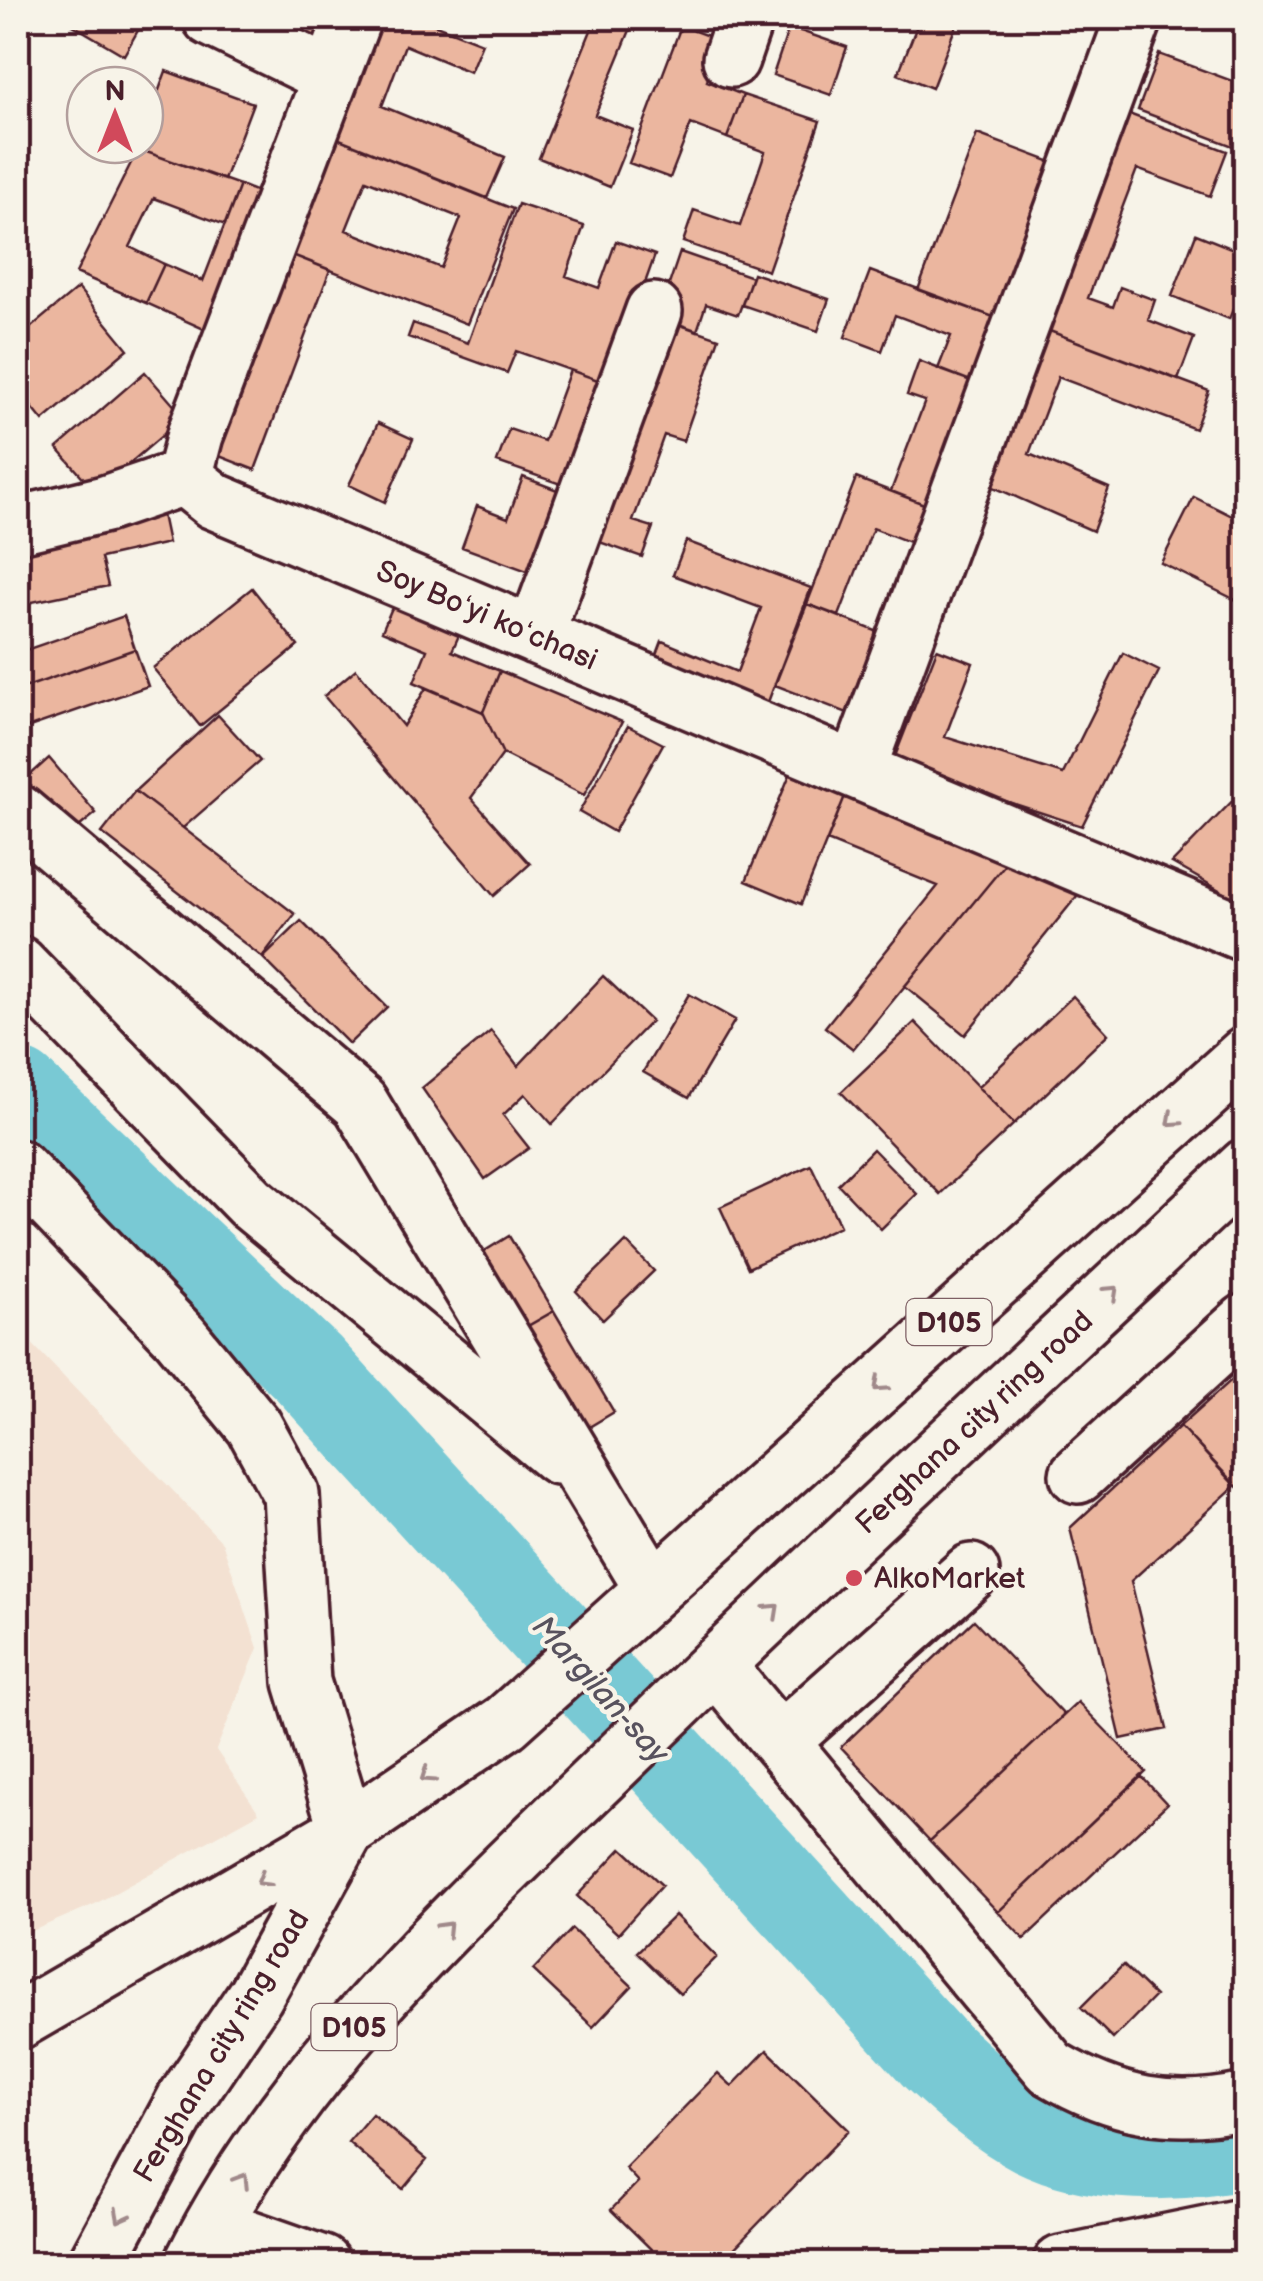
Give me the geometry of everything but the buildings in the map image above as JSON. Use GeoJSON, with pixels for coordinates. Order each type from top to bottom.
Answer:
{"type":"FeatureCollection","features":[{"type":"Feature","properties":{"kind":"main road"},"geometry":{"type":"LineString","coordinates":[[211,18],[330,76]]}},
{"type":"Feature","properties":{"kind":"main road"},"geometry":{"type":"LineString","coordinates":[[18,525],[104,504],[184,477],[195,435],[353,18]]}},
{"type":"Feature","properties":{"kind":"main road"},"geometry":{"type":"LineString","coordinates":[[858,770],[1134,18]]}},
{"type":"Feature","properties":{"kind":"main road"},"geometry":{"type":"LineString","coordinates":[[535,636],[654,312]]}},
{"type":"Feature","properties":{"kind":"main road","name":"Soy Boʻyi koʻchasi"},"geometry":{"type":"LineString","coordinates":[[184,477],[214,501],[1246,934]]}},
{"type":"Feature","properties":{"kind":"main road"},"geometry":{"type":"LineString","coordinates":[[18,813],[360,1103],[653,1589]]}},
{"type":"Feature","properties":{"kind":"main road"},"geometry":{"type":"LineString","coordinates":[[18,964],[250,1202],[593,1485]]}},
{"type":"Feature","properties":{"kind":"main road","name":"D105"},"geometry":{"type":"LineString","coordinates":[[347,1830],[506,1722],[1246,1055]]}},
{"type":"Feature","properties":{"kind":"main road","name":"Ferghana city ring road"},"geometry":{"type":"LineString","coordinates":[[709,1671],[1246,1167]]}},
{"type":"Feature","properties":{"kind":"main road"},"geometry":{"type":"LineString","coordinates":[[18,1168],[180,1336],[254,1426],[291,1494],[302,1682],[347,1830],[18,2021]]}},
{"type":"Feature","properties":{"kind":"main road"},"geometry":{"type":"LineString","coordinates":[[1078,1475],[1246,1322]]}},
{"type":"Feature","properties":{"kind":"main road"},"geometry":{"type":"LineString","coordinates":[[780,1742],[971,1572]]}},
{"type":"Feature","properties":{"kind":"main road"},"geometry":{"type":"LineString","coordinates":[[709,1671],[780,1742],[1051,2068],[1096,2095],[1145,2108],[1246,2102]]}},
{"type":"Feature","properties":{"kind":"main road","name":"D105"},"geometry":{"type":"LineString","coordinates":[[203,2245],[261,2150],[334,2048],[444,1928],[709,1671]]}},
{"type":"Feature","properties":{"kind":"main road","name":"Ferghana city ring road"},"geometry":{"type":"LineString","coordinates":[[96,2264],[184,2101],[255,1996],[347,1830]]}},
{"type":"Feature","properties":{"kind":"main road"},"geometry":{"type":"LineString","coordinates":[[1061,2264],[1246,2226]]}},
{"type":"Feature","properties":{"kind":"main road"},"geometry":{"type":"LineString","coordinates":[[203,2245],[322,2264]]}},
{"type":"Feature","properties":{"kind":"shaded area"},"geometry":{"type":"Polygon","coordinates":[[[18,1329],[222,1542],[258,1648],[216,1750],[259,1813],[95,1904],[18,1937],[18,1329]]]}},
{"type":"Feature","properties":{"kind":"waterway","name":"Margilan-say"},"geometry":{"type":"LineString","coordinates":[[18,1093],[308,1368],[936,2056],[970,2087],[1034,2131],[1083,2148],[1166,2155],[1246,2145]]}},
{"type":"Feature","properties":{"kind":"place","name":"AlkoMarket"},"geometry":{"type":"Point","coordinates":[854,1578]}}]}
